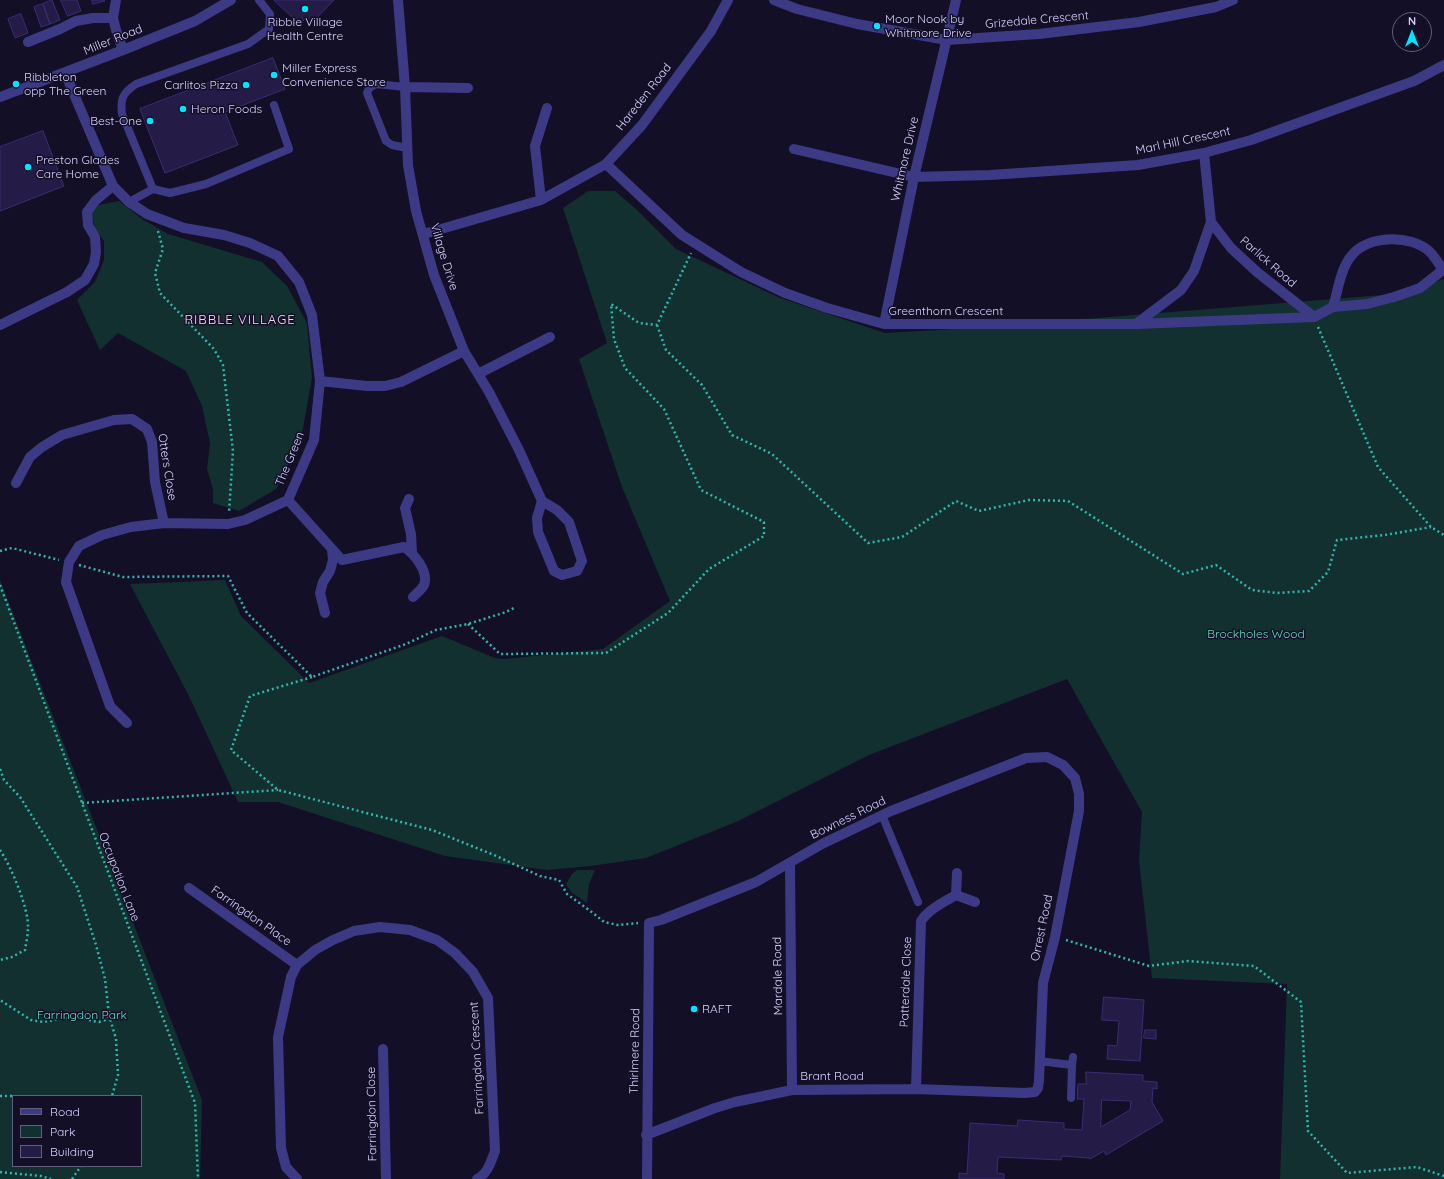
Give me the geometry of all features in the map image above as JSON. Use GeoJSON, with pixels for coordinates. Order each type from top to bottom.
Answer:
{"type":"FeatureCollection","features":[{"type":"Feature","properties":{"kind":"street"},"geometry":{"type":"LineString","coordinates":[[116,0],[113,18],[124,50]]}},
{"type":"Feature","properties":{"kind":"street","name":"Miller Road"},"geometry":{"type":"LineString","coordinates":[[0,97],[65,73],[195,21],[232,0]]}},
{"type":"Feature","properties":{"kind":"street","name":"Village Drive"},"geometry":{"type":"LineString","coordinates":[[398,0],[405,87],[408,165],[416,211],[424,234],[434,275],[464,350],[519,450],[542,501]]}},
{"type":"Feature","properties":{"kind":"street","name":"Hareden Road"},"geometry":{"type":"LineString","coordinates":[[424,234],[541,200],[606,164],[647,118],[711,30],[728,0]]}},
{"type":"Feature","properties":{"kind":"street","name":"Grizedale Crescent"},"geometry":{"type":"LineString","coordinates":[[774,0],[797,9],[857,24],[947,40],[1039,34],[1140,22],[1216,6],[1233,0]]}},
{"type":"Feature","properties":{"kind":"street","name":"Whitmore Drive"},"geometry":{"type":"LineString","coordinates":[[884,324],[914,177],[956,0]]}},
{"type":"Feature","properties":{"kind":"street"},"geometry":{"type":"LineString","coordinates":[[28,42],[76,21],[93,18],[113,18]]}},
{"type":"Feature","properties":{"kind":"street","name":"Marl Hill Crescent"},"geometry":{"type":"LineString","coordinates":[[794,149],[914,177],[990,175],[1138,165],[1204,153],[1251,140],[1414,81],[1444,65]]}},
{"type":"Feature","properties":{"kind":"street","name":"The Green"},"geometry":{"type":"LineString","coordinates":[[65,73],[113,186],[129,202],[147,214],[184,228],[224,234],[250,243],[278,256],[299,282],[312,315],[320,381],[314,440],[288,500],[245,520],[228,524],[164,523],[130,527],[102,535],[79,546],[69,562],[66,582],[110,706],[127,723]]}},
{"type":"Feature","properties":{"kind":"street"},"geometry":{"type":"LineString","coordinates":[[405,87],[468,88]]}},
{"type":"Feature","properties":{"kind":"street"},"geometry":{"type":"LineString","coordinates":[[541,200],[536,146],[547,108]]}},
{"type":"Feature","properties":{"kind":"street"},"geometry":{"type":"LineString","coordinates":[[1136,324],[1181,290],[1194,271],[1211,222],[1204,153]]}},
{"type":"Feature","properties":{"kind":"street","name":"Greenthorn Crescent"},"geometry":{"type":"LineString","coordinates":[[606,164],[682,235],[741,272],[785,293],[827,308],[884,324],[1136,324],[1314,317],[1333,307],[1367,304],[1420,288],[1444,269],[1430,252],[1417,244],[1401,240],[1382,240],[1364,244],[1352,255],[1345,266],[1333,307]]}},
{"type":"Feature","properties":{"kind":"street"},"geometry":{"type":"LineString","coordinates":[[0,325],[67,292],[85,280],[94,264],[96,252],[95,237],[88,225],[87,212],[96,200],[113,186]]}},
{"type":"Feature","properties":{"kind":"street","name":"Parlick Road"},"geometry":{"type":"LineString","coordinates":[[1211,222],[1236,253],[1257,272],[1314,317]]}},
{"type":"Feature","properties":{"kind":"street"},"geometry":{"type":"LineString","coordinates":[[478,374],[550,337]]}},
{"type":"Feature","properties":{"kind":"street"},"geometry":{"type":"LineString","coordinates":[[320,381],[367,386],[385,386],[401,382],[464,350]]}},
{"type":"Feature","properties":{"kind":"street","name":"Otters Close"},"geometry":{"type":"LineString","coordinates":[[16,483],[30,457],[42,447],[62,435],[114,420],[132,420],[147,429],[152,442],[155,482],[164,523]]}},
{"type":"Feature","properties":{"kind":"street"},"geometry":{"type":"LineString","coordinates":[[409,499],[405,508],[412,552]]}},
{"type":"Feature","properties":{"kind":"street"},"geometry":{"type":"LineString","coordinates":[[288,500],[342,560],[404,547],[412,552],[421,564],[424,576],[424,584],[413,597]]}},
{"type":"Feature","properties":{"kind":"street"},"geometry":{"type":"LineString","coordinates":[[542,501],[557,510],[569,522],[582,561],[577,571],[562,575],[554,571],[538,532],[537,518],[542,501]]}},
{"type":"Feature","properties":{"kind":"street"},"geometry":{"type":"LineString","coordinates":[[326,613],[320,593],[323,582],[330,571],[333,560],[332,549]]}},
{"type":"Feature","properties":{"kind":"street","name":"Bowness Road"},"geometry":{"type":"LineString","coordinates":[[649,923],[661,920],[756,882],[822,844],[882,815],[1026,758],[1047,757],[1063,765]]}},
{"type":"Feature","properties":{"kind":"street","name":"Orrest Road"},"geometry":{"type":"LineString","coordinates":[[1025,1093],[1035,1092],[1038,1088],[1043,983],[1055,937],[1079,811],[1079,794],[1075,778],[1063,765]]}},
{"type":"Feature","properties":{"kind":"street","name":"Mardale Road"},"geometry":{"type":"LineString","coordinates":[[790,863],[792,1090]]}},
{"type":"Feature","properties":{"kind":"street"},"geometry":{"type":"LineString","coordinates":[[957,873],[956,895],[974,902]]}},
{"type":"Feature","properties":{"kind":"street","name":"Farringdon Place"},"geometry":{"type":"LineString","coordinates":[[189,888],[297,965]]}},
{"type":"Feature","properties":{"kind":"street","name":"Patterdale Close"},"geometry":{"type":"LineString","coordinates":[[916,1089],[921,921],[931,910],[956,895]]}},
{"type":"Feature","properties":{"kind":"street","name":"Thirlmere Road"},"geometry":{"type":"LineString","coordinates":[[647,1179],[646,1135],[649,923]]}},
{"type":"Feature","properties":{"kind":"street","name":"Farringdon Crescent"},"geometry":{"type":"LineString","coordinates":[[297,1179],[286,1167],[281,1148],[278,1037],[291,977],[297,965],[315,950],[354,931],[380,927],[410,930],[438,940],[473,972],[488,998],[495,1151],[488,1169],[477,1179]]}},
{"type":"Feature","properties":{"kind":"street","name":"Farringdon Close"},"geometry":{"type":"LineString","coordinates":[[383,1049],[386,1179]]}},
{"type":"Feature","properties":{"kind":"street","name":"Brant Road"},"geometry":{"type":"LineString","coordinates":[[646,1135],[715,1108],[735,1102],[792,1090],[916,1089],[1025,1093]]}},
{"type":"Feature","properties":{"kind":"lane"},"geometry":{"type":"LineString","coordinates":[[153,189],[122,114],[121,104],[125,92],[136,84],[248,44],[269,29],[270,14],[260,0]]}},
{"type":"Feature","properties":{"kind":"lane"},"geometry":{"type":"LineString","coordinates":[[405,87],[376,84],[369,88],[367,93],[386,141],[392,145],[407,148]]}},
{"type":"Feature","properties":{"kind":"lane"},"geometry":{"type":"LineString","coordinates":[[129,202],[153,189],[170,193],[206,184],[289,149],[274,105]]}},
{"type":"Feature","properties":{"kind":"lane"},"geometry":{"type":"LineString","coordinates":[[882,815],[918,902]]}},
{"type":"Feature","properties":{"kind":"lane"},"geometry":{"type":"LineString","coordinates":[[1039,1061],[1059,1063],[1072,1061],[1071,1098]]}},
{"type":"Feature","properties":{"kind":"path"},"geometry":{"type":"LineString","coordinates":[[147,214],[158,229],[162,249],[155,273],[160,292],[214,349],[222,365],[233,451],[228,524]]}},
{"type":"Feature","properties":{"kind":"path"},"geometry":{"type":"LineString","coordinates":[[696,244],[657,325],[666,350],[702,385],[732,435],[772,454],[868,543],[902,537],[956,501],[979,512],[1029,500],[1068,501],[1183,574],[1216,564],[1252,590],[1276,593],[1309,591],[1328,572],[1337,540],[1385,535],[1431,527]]}},
{"type":"Feature","properties":{"kind":"path"},"geometry":{"type":"LineString","coordinates":[[468,624],[500,654],[606,653],[668,613],[709,569],[764,536],[764,522],[701,490],[664,409],[625,368],[614,339],[611,304],[639,323],[657,325]]}},
{"type":"Feature","properties":{"kind":"path"},"geometry":{"type":"LineString","coordinates":[[1314,317],[1378,467],[1431,527],[1444,535]]}},
{"type":"Feature","properties":{"kind":"path"},"geometry":{"type":"LineString","coordinates":[[0,551],[12,548],[123,577],[228,576],[247,614],[312,677]]}},
{"type":"Feature","properties":{"kind":"path","name":"Occupation Lane"},"geometry":{"type":"LineString","coordinates":[[0,585],[196,1103],[198,1179]]}},
{"type":"Feature","properties":{"kind":"path"},"geometry":{"type":"LineString","coordinates":[[278,790],[231,750],[250,696],[312,677],[406,644],[436,630],[468,624],[514,608]]}},
{"type":"Feature","properties":{"kind":"path"},"geometry":{"type":"LineString","coordinates":[[0,769],[4,780],[20,797],[77,887],[96,945],[105,979],[109,1015],[116,1039],[118,1075],[112,1095]]}},
{"type":"Feature","properties":{"kind":"path"},"geometry":{"type":"LineString","coordinates":[[82,803],[278,790],[432,830],[494,855],[540,876],[559,880],[567,894],[604,922],[618,925],[649,923]]}},
{"type":"Feature","properties":{"kind":"path"},"geometry":{"type":"LineString","coordinates":[[0,850],[13,876],[26,910],[28,928],[25,950],[12,957],[0,960]]}},
{"type":"Feature","properties":{"kind":"path"},"geometry":{"type":"LineString","coordinates":[[1055,937],[1149,966],[1188,961],[1254,966],[1301,1002],[1308,1131],[1347,1173],[1417,1167],[1444,1176]]}},
{"type":"Feature","properties":{"kind":"path"},"geometry":{"type":"LineString","coordinates":[[0,1000],[30,1020],[42,1022],[77,1016],[92,1022],[99,1022],[105,1020],[109,1015]]}},
{"type":"Feature","properties":{"kind":"path"},"geometry":{"type":"LineString","coordinates":[[0,1096],[12,1096]]}},
{"type":"Feature","properties":{"kind":"path"},"geometry":{"type":"LineString","coordinates":[[72,1179],[80,1167]]}},
{"type":"Feature","properties":{"kind":"path"},"geometry":{"type":"LineString","coordinates":[[0,1172],[41,1176],[51,1179]]}},
{"type":"Feature","properties":{"kind":"green space","name":"Brockholes Wood"},"geometry":{"type":"Polygon","coordinates":[[[588,191],[615,191],[636,209],[676,249],[780,298],[885,333],[973,328],[1395,294],[1444,279],[1444,1179],[1280,1179],[1287,984],[1152,978],[1139,860],[1142,812],[1067,679],[869,755],[736,822],[646,858],[591,866],[547,870],[445,856],[278,802],[238,802],[190,698],[130,584],[225,580],[241,616],[309,683],[442,636],[495,658],[504,659],[603,649],[670,601],[622,487],[579,359],[607,343],[563,208],[588,191]]]}},
{"type":"Feature","properties":{"kind":"green space"},"geometry":{"type":"Polygon","coordinates":[[[119,201],[142,219],[168,234],[262,262],[287,286],[307,323],[312,378],[301,439],[276,489],[239,511],[213,503],[213,489],[207,469],[210,443],[202,406],[186,371],[118,333],[100,350],[77,300],[95,282],[104,260],[104,241],[95,228],[91,215],[99,205],[119,201]]]}},
{"type":"Feature","properties":{"kind":"green space","name":"Farringdon Park"},"geometry":{"type":"Polygon","coordinates":[[[0,580],[202,1100],[200,1179],[0,1179],[0,580]]]}},
{"type":"Feature","properties":{"kind":"green space"},"geometry":{"type":"Polygon","coordinates":[[[577,870],[595,870],[589,884],[587,903],[572,893],[566,884],[572,874],[577,870]]]}},
{"type":"Feature","properties":{"kind":"building"},"geometry":{"type":"Polygon","coordinates":[[[52,0],[60,20],[50,24],[43,4],[52,0]]]}},
{"type":"Feature","properties":{"kind":"building"},"geometry":{"type":"Polygon","coordinates":[[[61,0],[77,0],[81,11],[68,16],[61,0]]]}},
{"type":"Feature","properties":{"kind":"building"},"geometry":{"type":"Polygon","coordinates":[[[92,0],[104,0],[105,1],[93,4],[92,0]]]}},
{"type":"Feature","properties":{"kind":"building","name":"Ribble Village Health Centre"},"geometry":{"type":"Polygon","coordinates":[[[274,0],[334,0],[311,24],[306,18],[300,24],[274,0]]]}},
{"type":"Feature","properties":{"kind":"building"},"geometry":{"type":"Polygon","coordinates":[[[43,4],[50,24],[41,27],[34,7],[43,4]]]}},
{"type":"Feature","properties":{"kind":"building"},"geometry":{"type":"Polygon","coordinates":[[[21,14],[28,33],[15,38],[8,19],[21,14]]]}},
{"type":"Feature","properties":{"kind":"building"},"geometry":{"type":"Polygon","coordinates":[[[273,58],[285,89],[225,112],[238,145],[165,173],[140,109],[273,58]]]}},
{"type":"Feature","properties":{"kind":"building","name":"Preston Glades Care Home"},"geometry":{"type":"Polygon","coordinates":[[[43,131],[64,186],[0,211],[0,147],[43,131]]]}},
{"type":"Feature","properties":{"kind":"building"},"geometry":{"type":"Polygon","coordinates":[[[1104,997],[1144,1000],[1140,1061],[1107,1059],[1108,1045],[1117,1046],[1119,1021],[1102,1020],[1104,997]]]}},
{"type":"Feature","properties":{"kind":"building"},"geometry":{"type":"Polygon","coordinates":[[[1145,1030],[1156,1030],[1156,1039],[1144,1038],[1145,1030]]]}},
{"type":"Feature","properties":{"kind":"building"},"geometry":{"type":"Polygon","coordinates":[[[1086,1072],[1143,1075],[1143,1081],[1157,1082],[1157,1089],[1153,1088],[1152,1102],[1163,1121],[1106,1155],[1104,1151],[1090,1159],[1062,1156],[1061,1160],[998,1157],[997,1173],[1004,1174],[1004,1179],[959,1179],[959,1173],[967,1174],[970,1123],[1017,1126],[1018,1120],[1064,1123],[1064,1129],[1082,1130],[1084,1099],[1077,1099],[1078,1084],[1086,1084],[1086,1072]],[[1102,1100],[1101,1127],[1130,1110],[1131,1101],[1102,1100]]]}},
{"type":"Feature","properties":{"kind":"place","name":"Ribble Village Health Centre"},"geometry":{"type":"Point","coordinates":[305,9]}},
{"type":"Feature","properties":{"kind":"place","name":"Moor Nook by Whitmore Drive"},"geometry":{"type":"Point","coordinates":[877,26]}},
{"type":"Feature","properties":{"kind":"place","name":"Miller Express Convenience Store"},"geometry":{"type":"Point","coordinates":[274,75]}},
{"type":"Feature","properties":{"kind":"place","name":"Ribbleton opp The Green"},"geometry":{"type":"Point","coordinates":[16,84]}},
{"type":"Feature","properties":{"kind":"place","name":"Carlitos Pizza"},"geometry":{"type":"Point","coordinates":[246,85]}},
{"type":"Feature","properties":{"kind":"place","name":"Heron Foods"},"geometry":{"type":"Point","coordinates":[183,109]}},
{"type":"Feature","properties":{"kind":"place","name":"Best-One"},"geometry":{"type":"Point","coordinates":[150,121]}},
{"type":"Feature","properties":{"kind":"place","name":"Preston Glades Care Home"},"geometry":{"type":"Point","coordinates":[28,167]}},
{"type":"Feature","properties":{"kind":"place","name":"RAFT"},"geometry":{"type":"Point","coordinates":[694,1009]}},
{"type":"Feature","properties":{"kind":"district","name":"RIBBLE VILLAGE"},"geometry":{"type":"Point","coordinates":[240,320]}}]}
